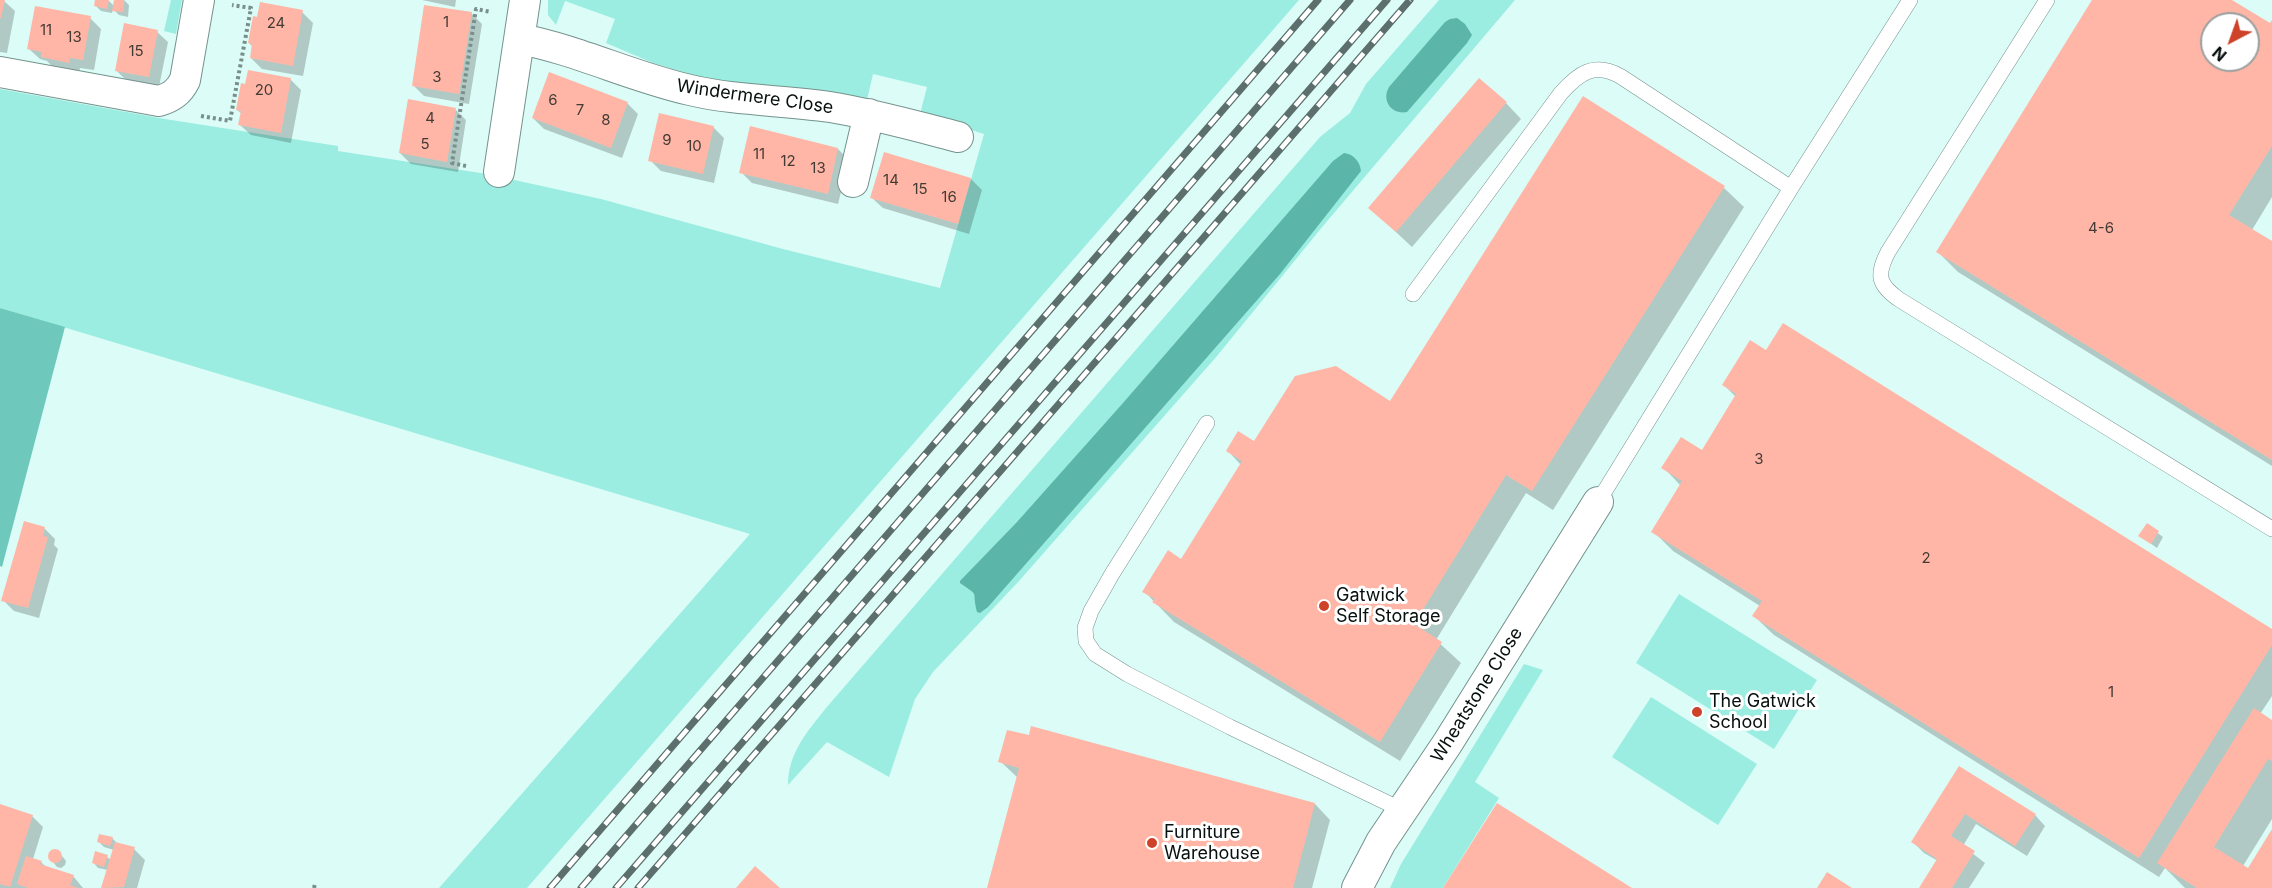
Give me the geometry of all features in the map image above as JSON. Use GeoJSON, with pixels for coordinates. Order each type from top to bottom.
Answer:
{"type":"FeatureCollection","features":[{"type":"Feature","properties":{"kind":"street"},"geometry":{"type":"LineString","coordinates":[[0,72],[159,101],[180,90],[185,80],[199,0]]}},
{"type":"Feature","properties":{"kind":"street"},"geometry":{"type":"LineString","coordinates":[[499,172],[523,19]]}},
{"type":"Feature","properties":{"kind":"street","name":"Windermere Close"},"geometry":{"type":"LineString","coordinates":[[523,19],[546,44],[656,82],[693,91],[818,105],[869,114],[958,137]]}},
{"type":"Feature","properties":{"kind":"street"},"geometry":{"type":"LineString","coordinates":[[853,182],[869,114]]}},
{"type":"Feature","properties":{"kind":"street","name":"Wheatstone Close"},"geometry":{"type":"LineString","coordinates":[[1357,888],[1372,858],[1447,744],[1598,502]]}},
{"type":"Feature","properties":{"kind":"lane"},"geometry":{"type":"LineString","coordinates":[[1598,502],[1791,188],[1910,0]]}},
{"type":"Feature","properties":{"kind":"lane"},"geometry":{"type":"LineString","coordinates":[[2047,0],[1888,252],[1881,265],[1881,281],[1885,288],[1900,300],[2272,529]]}},
{"type":"Feature","properties":{"kind":"lane"},"geometry":{"type":"LineString","coordinates":[[1413,294],[1561,93],[1578,76],[1594,69],[1610,71],[1620,76],[1791,188]]}},
{"type":"Feature","properties":{"kind":"lane"},"geometry":{"type":"LineString","coordinates":[[1207,423],[1096,602],[1085,627],[1086,641],[1095,654],[1120,670],[1230,727],[1402,810]]}},
{"type":"Feature","properties":{"kind":"path"},"geometry":{"type":"LineString","coordinates":[[180,90],[198,115],[230,121],[250,8],[228,4]]}},
{"type":"Feature","properties":{"kind":"path"},"geometry":{"type":"LineString","coordinates":[[499,172],[452,163],[476,9],[523,19]]}},
{"type":"Feature","properties":{"kind":"shaded area"},"geometry":{"type":"Polygon","coordinates":[[[171,0],[182,0],[176,34],[164,31],[171,0]]]}},
{"type":"Feature","properties":{"kind":"shaded area"},"geometry":{"type":"Polygon","coordinates":[[[548,0],[1299,0],[527,888],[439,888],[750,534],[0,308],[0,89],[165,119],[338,146],[338,151],[487,174],[601,199],[783,249],[940,288],[984,134],[920,114],[927,87],[873,74],[867,100],[709,80],[653,63],[606,43],[615,19],[565,1],[556,25],[548,15],[548,0]]]}},
{"type":"Feature","properties":{"kind":"shaded area"},"geometry":{"type":"Polygon","coordinates":[[[1439,0],[1515,0],[1323,226],[1217,356],[1019,581],[933,672],[915,699],[889,777],[827,742],[788,785],[795,753],[826,708],[1320,137],[1350,113],[1366,84],[1439,0]]]}},
{"type":"Feature","properties":{"kind":"shaded area"},"geometry":{"type":"Polygon","coordinates":[[[1457,18],[1465,24],[1472,35],[1467,43],[1407,112],[1393,109],[1389,106],[1386,97],[1389,87],[1445,22],[1457,18]]]}},
{"type":"Feature","properties":{"kind":"shaded area"},"geometry":{"type":"Polygon","coordinates":[[[1344,153],[1356,159],[1361,171],[1280,274],[988,607],[980,613],[977,612],[974,594],[960,581],[1017,522],[1333,161],[1344,153]]]}},
{"type":"Feature","properties":{"kind":"shaded area"},"geometry":{"type":"Polygon","coordinates":[[[0,308],[65,327],[2,567],[0,566],[0,308]]]}},
{"type":"Feature","properties":{"kind":"shaded area"},"geometry":{"type":"Polygon","coordinates":[[[1679,594],[1817,680],[1774,749],[1636,663],[1679,594]]]}},
{"type":"Feature","properties":{"kind":"shaded area"},"geometry":{"type":"Polygon","coordinates":[[[1524,664],[1543,670],[1475,782],[1499,798],[1443,888],[1390,888],[1401,864],[1524,664]]]}},
{"type":"Feature","properties":{"kind":"shaded area"},"geometry":{"type":"Polygon","coordinates":[[[1651,697],[1757,764],[1718,825],[1612,757],[1651,697]]]}},
{"type":"Feature","properties":{"kind":"building"},"geometry":{"type":"Polygon","coordinates":[[[0,0],[5,0],[1,18],[0,18],[0,0]]]}},
{"type":"Feature","properties":{"kind":"building"},"geometry":{"type":"Polygon","coordinates":[[[95,0],[109,0],[107,9],[94,6],[95,0]]]}},
{"type":"Feature","properties":{"kind":"building"},"geometry":{"type":"Polygon","coordinates":[[[114,0],[124,0],[123,12],[112,11],[114,0]]]}},
{"type":"Feature","properties":{"kind":"building"},"geometry":{"type":"Polygon","coordinates":[[[2092,0],[2232,0],[2252,12],[2200,12],[2200,72],[2260,72],[2260,17],[2270,23],[2272,20],[2272,146],[2229,215],[2272,241],[2272,460],[1936,252],[2092,0]]]}},
{"type":"Feature","properties":{"kind":"building"},"geometry":{"type":"Polygon","coordinates":[[[260,2],[303,10],[293,66],[250,58],[252,44],[248,43],[253,16],[257,17],[260,2]]]}},
{"type":"Feature","properties":{"kind":"building"},"geometry":{"type":"Polygon","coordinates":[[[424,5],[472,12],[459,94],[412,86],[424,5]]]}},
{"type":"Feature","properties":{"kind":"building"},"geometry":{"type":"Polygon","coordinates":[[[35,6],[91,16],[83,60],[70,58],[69,63],[41,57],[42,52],[27,49],[35,6]]]}},
{"type":"Feature","properties":{"kind":"building"},"geometry":{"type":"Polygon","coordinates":[[[124,23],[158,30],[149,77],[115,71],[124,23]]]}},
{"type":"Feature","properties":{"kind":"building"},"geometry":{"type":"Polygon","coordinates":[[[248,70],[291,78],[281,133],[238,125],[241,111],[236,110],[241,83],[245,84],[248,70]]]}},
{"type":"Feature","properties":{"kind":"building"},"geometry":{"type":"Polygon","coordinates":[[[549,72],[628,102],[611,148],[532,118],[549,72]]]}},
{"type":"Feature","properties":{"kind":"building"},"geometry":{"type":"Polygon","coordinates":[[[1479,78],[1507,102],[1396,232],[1368,208],[1479,78]]]}},
{"type":"Feature","properties":{"kind":"building"},"geometry":{"type":"Polygon","coordinates":[[[1583,96],[1725,186],[1532,491],[1506,475],[1414,624],[1442,642],[1380,742],[1152,602],[1155,599],[1142,592],[1168,550],[1181,559],[1242,461],[1226,451],[1238,431],[1254,441],[1295,376],[1336,366],[1390,401],[1583,96]]]}},
{"type":"Feature","properties":{"kind":"building"},"geometry":{"type":"Polygon","coordinates":[[[408,99],[456,108],[447,162],[399,153],[408,99]]]}},
{"type":"Feature","properties":{"kind":"building"},"geometry":{"type":"Polygon","coordinates":[[[659,113],[714,126],[703,174],[648,161],[659,113]]]}},
{"type":"Feature","properties":{"kind":"building"},"geometry":{"type":"Polygon","coordinates":[[[750,126],[838,148],[828,194],[739,173],[750,126]]]}},
{"type":"Feature","properties":{"kind":"building"},"geometry":{"type":"Polygon","coordinates":[[[884,152],[971,178],[958,224],[870,198],[884,152]]]}},
{"type":"Feature","properties":{"kind":"building"},"geometry":{"type":"Polygon","coordinates":[[[1783,323],[2272,629],[2272,645],[2139,858],[1752,616],[1762,601],[1651,532],[1682,481],[1661,468],[1681,437],[1702,450],[1736,394],[1722,385],[1750,340],[1766,350],[1783,323]]]}},
{"type":"Feature","properties":{"kind":"building"},"geometry":{"type":"Polygon","coordinates":[[[24,521],[45,527],[43,536],[48,537],[28,608],[1,601],[24,521]]]}},
{"type":"Feature","properties":{"kind":"building"},"geometry":{"type":"Polygon","coordinates":[[[2147,523],[2159,531],[2151,544],[2138,536],[2147,523]]]}},
{"type":"Feature","properties":{"kind":"building"},"geometry":{"type":"Polygon","coordinates":[[[2254,708],[2272,720],[2272,761],[2268,759],[2214,847],[2248,868],[2272,829],[2272,888],[2197,888],[2157,863],[2254,708]]]}},
{"type":"Feature","properties":{"kind":"building","name":"Furniture Warehouse"},"geometry":{"type":"Polygon","coordinates":[[[1031,726],[1315,803],[1293,888],[987,888],[1019,768],[998,762],[1007,730],[1029,735],[1031,726]]]}},
{"type":"Feature","properties":{"kind":"building"},"geometry":{"type":"Polygon","coordinates":[[[1959,766],[2036,814],[2015,846],[1965,814],[1951,836],[1975,851],[1952,888],[1919,888],[1937,859],[1911,842],[1959,766]]]}},
{"type":"Feature","properties":{"kind":"building"},"geometry":{"type":"Polygon","coordinates":[[[1497,803],[1632,888],[1443,888],[1497,803]]]}},
{"type":"Feature","properties":{"kind":"building"},"geometry":{"type":"Polygon","coordinates":[[[0,804],[33,815],[10,887],[0,884],[0,804]]]}},
{"type":"Feature","properties":{"kind":"building"},"geometry":{"type":"Polygon","coordinates":[[[99,834],[113,837],[110,846],[97,842],[99,834]]]}},
{"type":"Feature","properties":{"kind":"building"},"geometry":{"type":"Polygon","coordinates":[[[115,842],[135,847],[124,887],[101,888],[115,842]]]}},
{"type":"Feature","properties":{"kind":"building"},"geometry":{"type":"Polygon","coordinates":[[[55,849],[60,851],[62,856],[60,861],[55,863],[50,861],[48,856],[50,851],[55,849]]]}},
{"type":"Feature","properties":{"kind":"building"},"geometry":{"type":"Polygon","coordinates":[[[95,851],[108,855],[104,867],[92,863],[95,851]]]}},
{"type":"Feature","properties":{"kind":"building"},"geometry":{"type":"Polygon","coordinates":[[[26,856],[42,861],[40,864],[74,875],[70,885],[78,888],[28,888],[17,884],[26,856]]]}},
{"type":"Feature","properties":{"kind":"building"},"geometry":{"type":"Polygon","coordinates":[[[755,866],[780,888],[736,888],[755,866]]]}},
{"type":"Feature","properties":{"kind":"building"},"geometry":{"type":"Polygon","coordinates":[[[1827,872],[1852,888],[1817,888],[1827,872]]]}},
{"type":"Feature","properties":{"kind":"railway"},"geometry":{"type":"LineString","coordinates":[[550,888],[1318,0]]}},
{"type":"Feature","properties":{"kind":"railway"},"geometry":{"type":"LineString","coordinates":[[581,888],[1350,0]]}},
{"type":"Feature","properties":{"kind":"railway"},"geometry":{"type":"LineString","coordinates":[[616,888],[1387,0]]}},
{"type":"Feature","properties":{"kind":"railway"},"geometry":{"type":"LineString","coordinates":[[638,888],[1410,0]]}},
{"type":"Feature","properties":{"kind":"place","name":"Gatwick Self Storage"},"geometry":{"type":"Point","coordinates":[1324,606]}},
{"type":"Feature","properties":{"kind":"place","name":"The Gatwick School"},"geometry":{"type":"Point","coordinates":[1697,712]}},
{"type":"Feature","properties":{"kind":"place","name":"Furniture Warehouse"},"geometry":{"type":"Point","coordinates":[1152,843]}}]}
